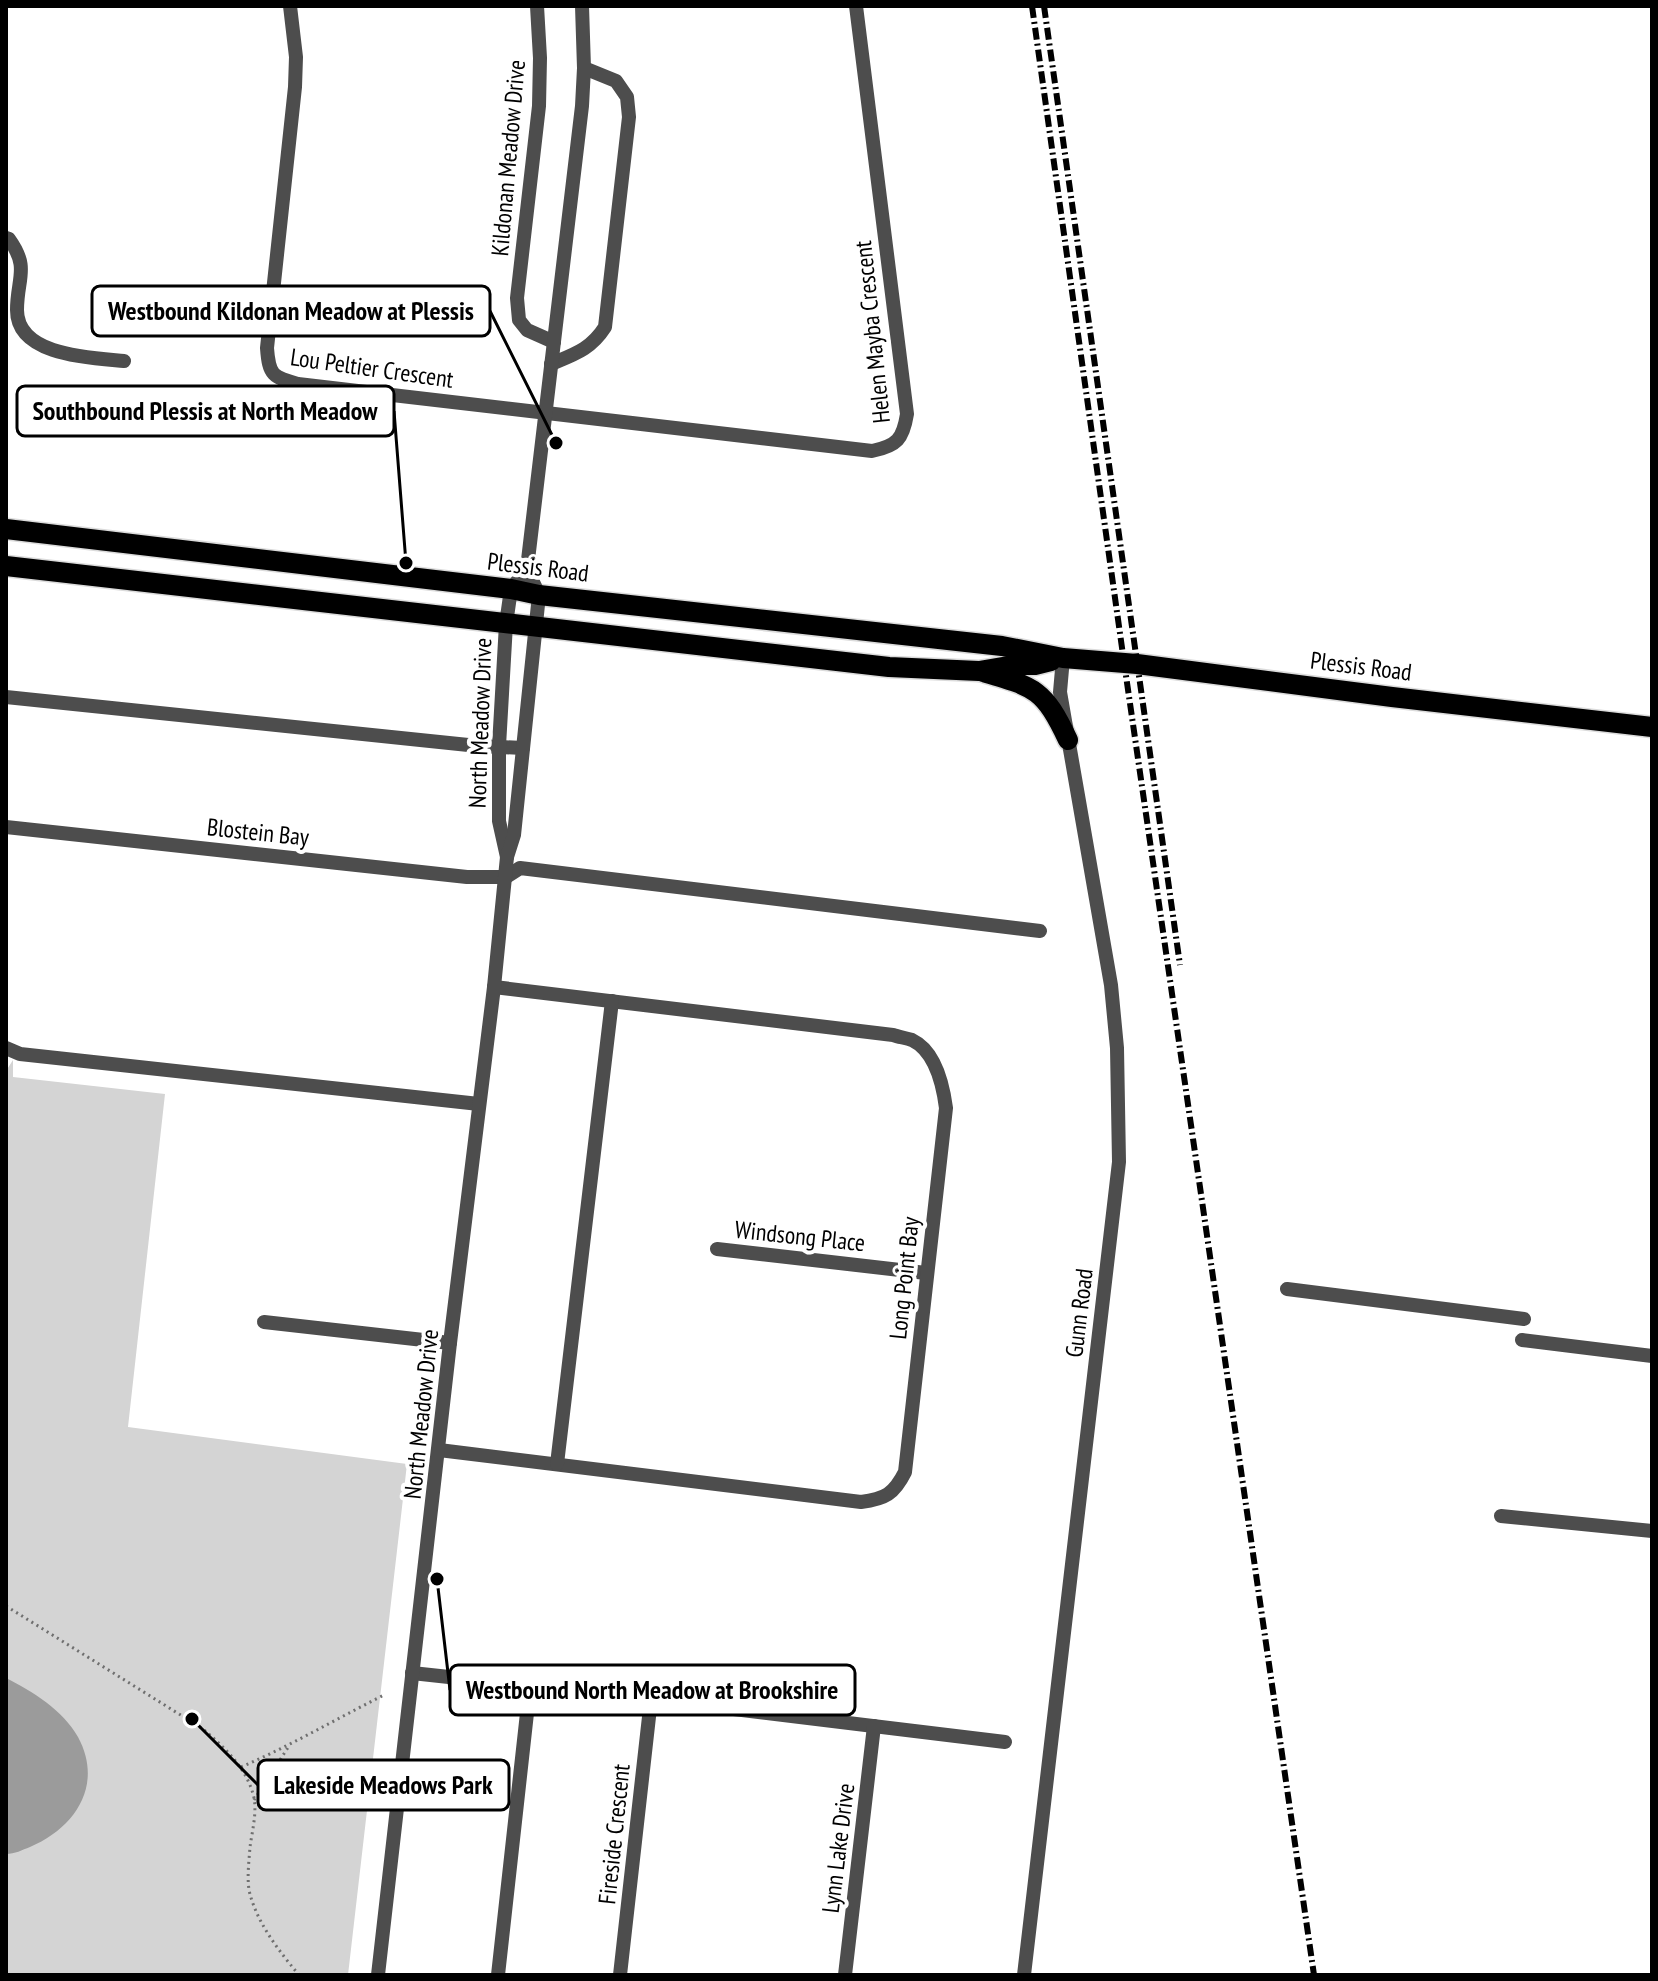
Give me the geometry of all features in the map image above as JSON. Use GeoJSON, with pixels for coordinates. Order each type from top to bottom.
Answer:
{"type":"FeatureCollection","features":[{"type":"Feature","properties":{"kind":"main road","name":"Plessis Road"},"geometry":{"type":"LineString","coordinates":[[6,529],[511,589],[539,595],[1002,646],[1063,658],[1137,664],[1652,727]]}},
{"type":"Feature","properties":{"kind":"main road","name":"Plessis Road"},"geometry":{"type":"LineString","coordinates":[[6,566],[889,667],[979,671],[1035,665],[1063,658]]}},
{"type":"Feature","properties":{"kind":"main road"},"geometry":{"type":"LineString","coordinates":[[979,671],[1028,686],[1039,694],[1048,702],[1068,740]]}},
{"type":"Feature","properties":{"kind":"street","name":"Lou Peltier Crescent"},"geometry":{"type":"LineString","coordinates":[[290,6],[296,57],[295,87],[267,348],[269,365],[278,379],[298,384],[546,413]]}},
{"type":"Feature","properties":{"kind":"street","name":"Kildonan Meadow Drive"},"geometry":{"type":"LineString","coordinates":[[537,6],[539,106],[517,298],[519,320],[527,330],[554,342]]}},
{"type":"Feature","properties":{"kind":"street"},"geometry":{"type":"LineString","coordinates":[[511,589],[527,569],[546,413],[582,106],[582,6]]}},
{"type":"Feature","properties":{"kind":"street","name":"Helen Mayba Crescent"},"geometry":{"type":"LineString","coordinates":[[546,413],[872,451],[891,447],[905,432],[907,414],[856,6]]}},
{"type":"Feature","properties":{"kind":"street"},"geometry":{"type":"LineString","coordinates":[[551,364],[586,349],[597,340],[605,327],[629,117],[627,97],[616,81],[584,68]]}},
{"type":"Feature","properties":{"kind":"street"},"geometry":{"type":"LineString","coordinates":[[6,238],[18,250],[23,264],[12,329],[54,351],[74,357],[124,361]]}},
{"type":"Feature","properties":{"kind":"street"},"geometry":{"type":"LineString","coordinates":[[527,569],[539,595],[536,627]]}},
{"type":"Feature","properties":{"kind":"street","name":"North Meadow Drive"},"geometry":{"type":"LineString","coordinates":[[507,857],[499,821],[499,746],[511,589]]}},
{"type":"Feature","properties":{"kind":"street","name":"North Meadow Drive"},"geometry":{"type":"LineString","coordinates":[[378,1975],[536,627]]}},
{"type":"Feature","properties":{"kind":"street","name":"Gunn Road"},"geometry":{"type":"LineString","coordinates":[[1024,1975],[1119,1162],[1117,1048],[1111,985],[1060,692],[1063,658]]}},
{"type":"Feature","properties":{"kind":"street"},"geometry":{"type":"LineString","coordinates":[[6,697],[478,746],[523,748]]}},
{"type":"Feature","properties":{"kind":"street","name":"Blostein Bay"},"geometry":{"type":"LineString","coordinates":[[6,827],[467,877],[506,877],[520,868],[1040,931]]}},
{"type":"Feature","properties":{"kind":"street","name":"Long Point Bay"},"geometry":{"type":"LineString","coordinates":[[439,1450],[861,1502],[879,1500],[896,1489],[905,1472],[946,1108],[944,1086],[927,1054],[914,1041],[893,1035],[494,987]]}},
{"type":"Feature","properties":{"kind":"street"},"geometry":{"type":"LineString","coordinates":[[557,1464],[612,1001]]}},
{"type":"Feature","properties":{"kind":"street"},"geometry":{"type":"LineString","coordinates":[[6,1048],[20,1054],[479,1104]]}},
{"type":"Feature","properties":{"kind":"street","name":"Windsong Place"},"geometry":{"type":"LineString","coordinates":[[717,1249],[926,1273]]}},
{"type":"Feature","properties":{"kind":"street"},"geometry":{"type":"LineString","coordinates":[[1287,1289],[1524,1319]]}},
{"type":"Feature","properties":{"kind":"street"},"geometry":{"type":"LineString","coordinates":[[264,1322],[450,1343]]}},
{"type":"Feature","properties":{"kind":"street"},"geometry":{"type":"LineString","coordinates":[[1522,1340],[1652,1356]]}},
{"type":"Feature","properties":{"kind":"street"},"geometry":{"type":"LineString","coordinates":[[1501,1516],[1652,1531]]}},
{"type":"Feature","properties":{"kind":"street"},"geometry":{"type":"LineString","coordinates":[[412,1673],[1005,1742]]}},
{"type":"Feature","properties":{"kind":"street"},"geometry":{"type":"LineString","coordinates":[[498,1975],[530,1686]]}},
{"type":"Feature","properties":{"kind":"street","name":"Fireside Crescent"},"geometry":{"type":"LineString","coordinates":[[620,1975],[651,1699]]}},
{"type":"Feature","properties":{"kind":"street","name":"Lynn Lake Drive"},"geometry":{"type":"LineString","coordinates":[[845,1975],[874,1726]]}},
{"type":"Feature","properties":{"kind":"path"},"geometry":{"type":"LineString","coordinates":[[6,1606],[203,1729],[241,1768],[254,1800],[248,1867],[254,1908],[284,1957],[299,1975]]}},
{"type":"Feature","properties":{"kind":"path"},"geometry":{"type":"LineString","coordinates":[[241,1768],[384,1695]]}},
{"type":"Feature","properties":{"kind":"path"},"geometry":{"type":"LineString","coordinates":[[254,1800],[289,1746]]}},
{"type":"Feature","properties":{"kind":"shaded area"},"geometry":{"type":"Polygon","coordinates":[[[13,1060],[13,1077],[165,1094],[128,1427],[407,1464],[348,1975],[6,1975],[6,1071],[13,1060]]]}},
{"type":"Feature","properties":{"kind":"shaded area"},"geometry":{"type":"Polygon","coordinates":[[[6,1678],[36,1695],[72,1727],[85,1755],[88,1772],[81,1803],[60,1829],[30,1847],[6,1854],[6,1678]]]}},
{"type":"Feature","properties":{"kind":"railway"},"geometry":{"type":"LineString","coordinates":[[1032,6],[1314,1975]]}},
{"type":"Feature","properties":{"kind":"railway"},"geometry":{"type":"LineString","coordinates":[[1044,6],[1180,965]]}},
{"type":"Feature","properties":{"kind":"place","name":"Westbound Kildonan Meadow at Plessis"},"geometry":{"type":"Point","coordinates":[556,443]}},
{"type":"Feature","properties":{"kind":"place","name":"Southbound Plessis at North Meadow"},"geometry":{"type":"Point","coordinates":[406,563]}},
{"type":"Feature","properties":{"kind":"place","name":"Westbound North Meadow at Brookshire"},"geometry":{"type":"Point","coordinates":[437,1579]}},
{"type":"Feature","properties":{"kind":"place","name":"Lakeside Meadows Park"},"geometry":{"type":"Point","coordinates":[192,1719]}}]}
